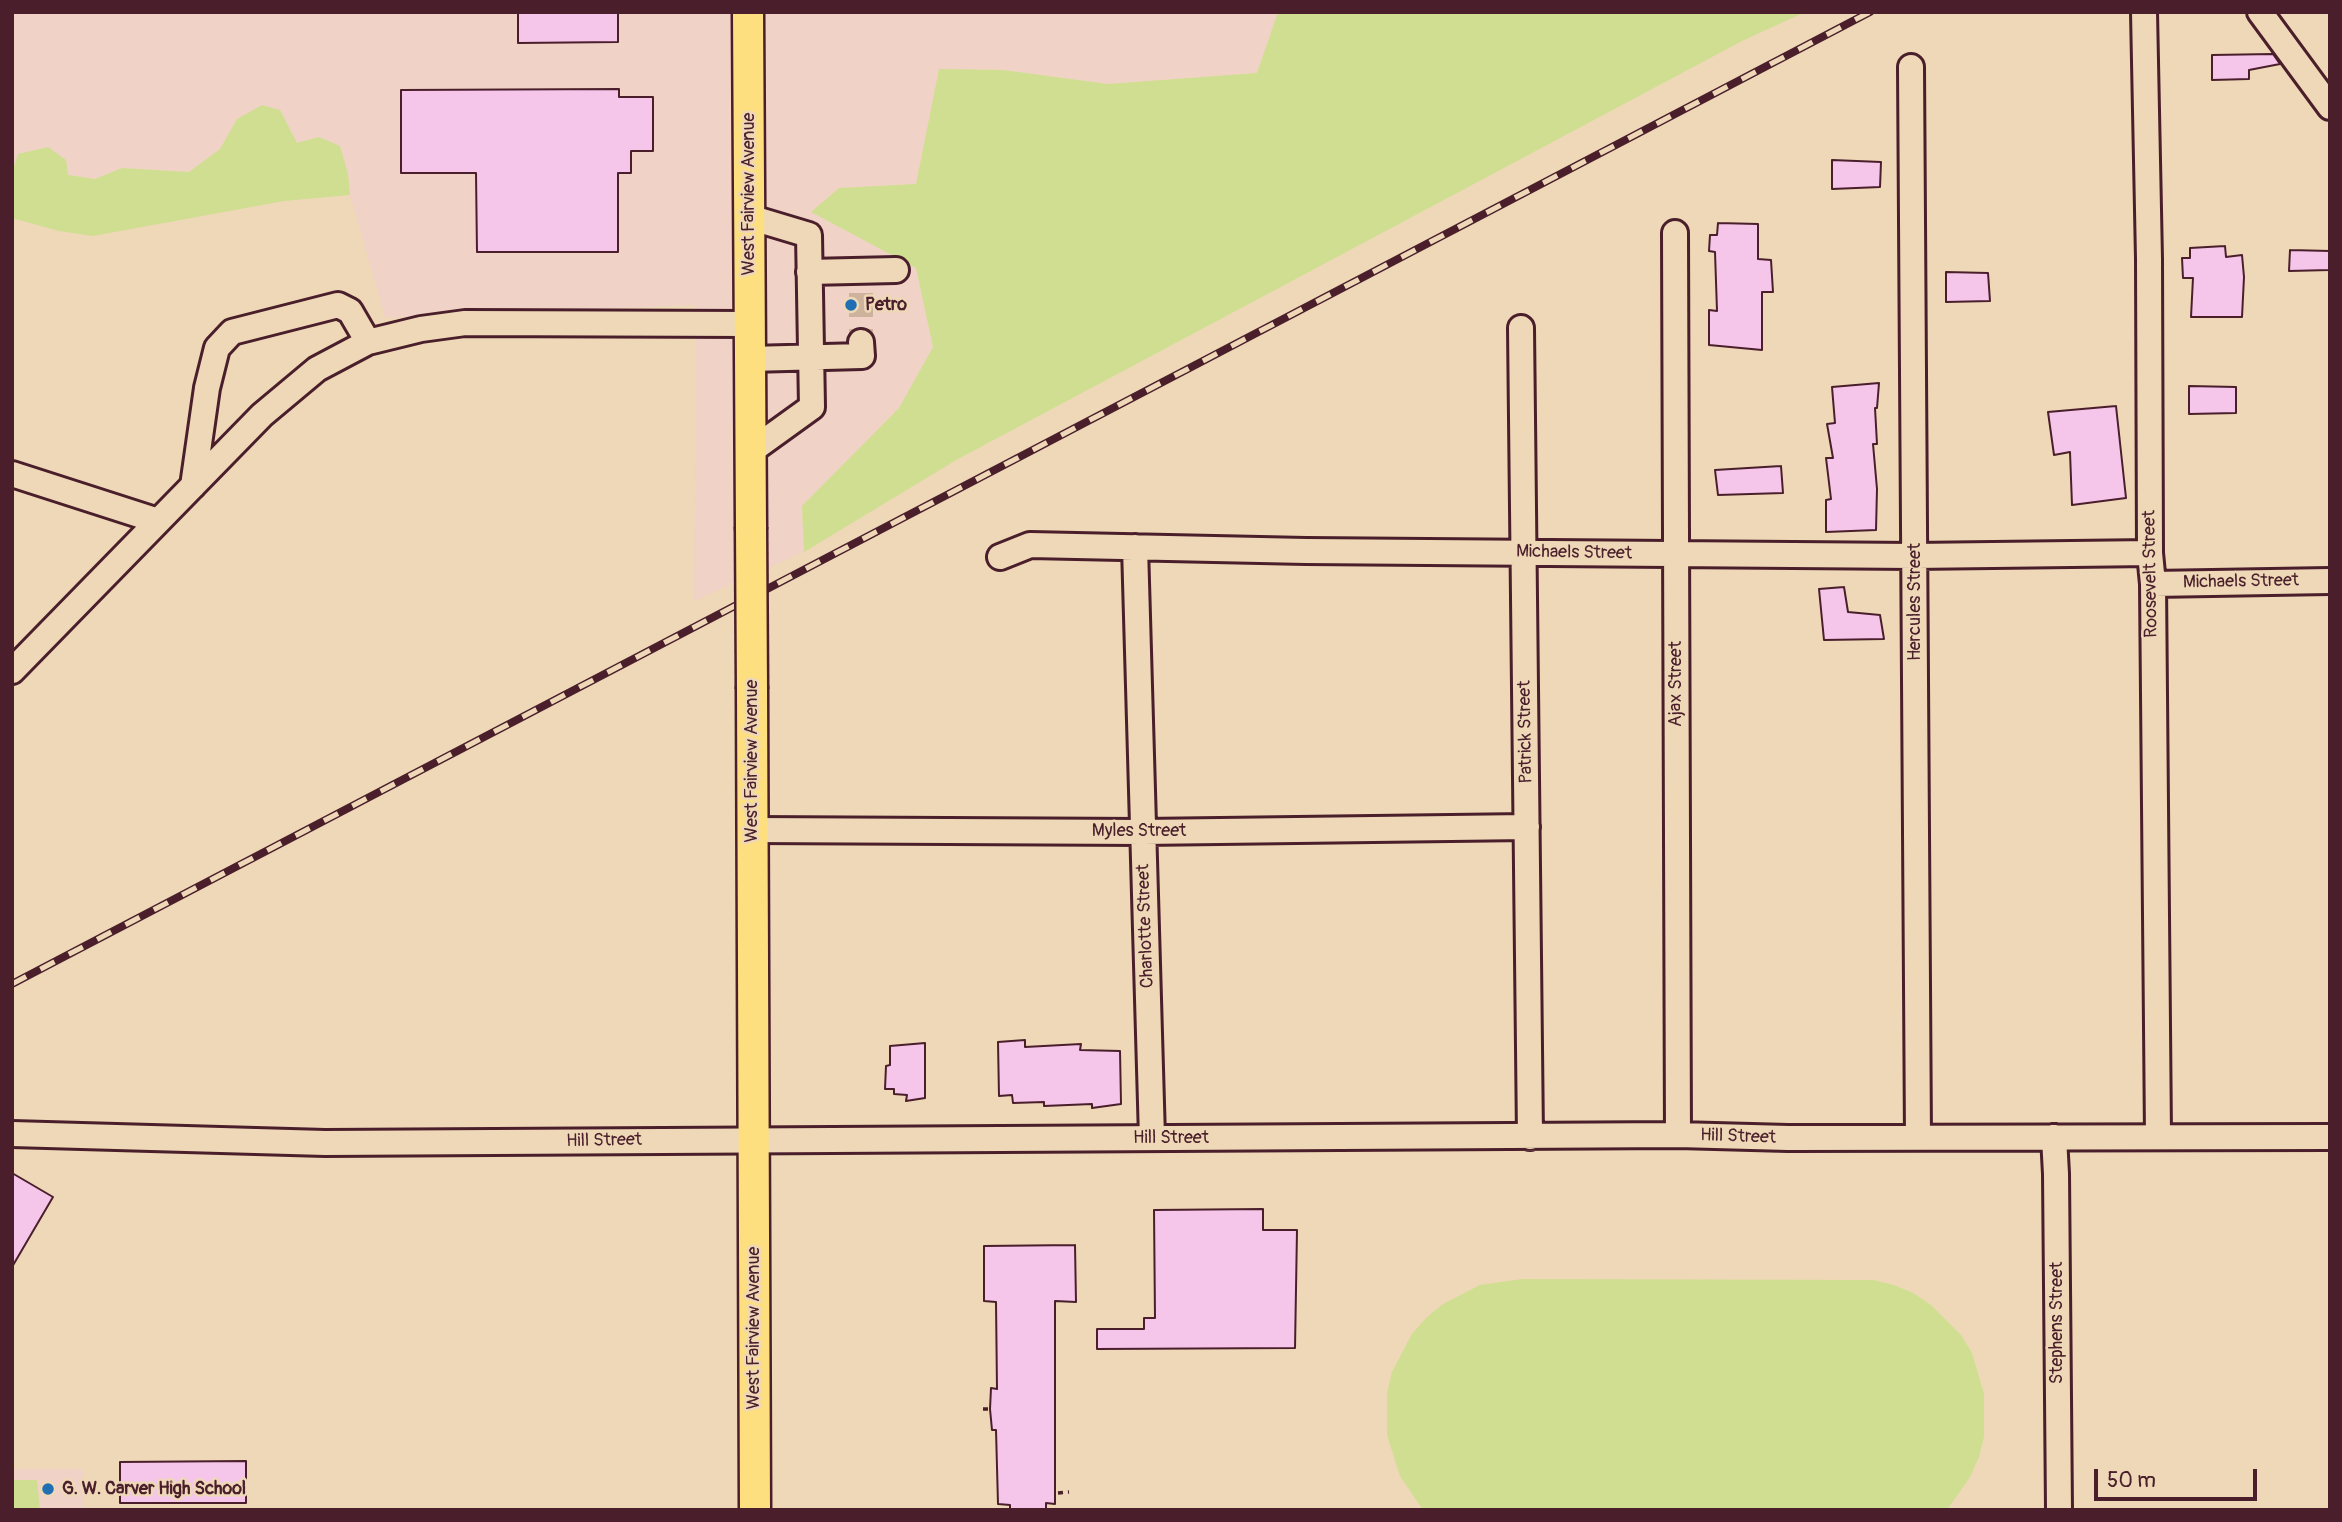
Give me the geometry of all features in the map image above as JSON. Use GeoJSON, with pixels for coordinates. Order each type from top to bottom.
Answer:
{"type":"FeatureCollection","features":[{"type":"Feature","properties":{"kind":"main road","name":"West Fairview Avenue"},"geometry":{"type":"LineString","coordinates":[[748,12],[755,1510]]}},
{"type":"Feature","properties":{"kind":"street","name":"Roosevelt Street"},"geometry":{"type":"LineString","coordinates":[[2144,12],[2158,1136]]}},
{"type":"Feature","properties":{"kind":"street"},"geometry":{"type":"LineString","coordinates":[[2260,12],[2330,107]]}},
{"type":"Feature","properties":{"kind":"street","name":"Hercules Street"},"geometry":{"type":"LineString","coordinates":[[1911,67],[1918,1137]]}},
{"type":"Feature","properties":{"kind":"street"},"geometry":{"type":"LineString","coordinates":[[749,216],[809,235],[812,407],[751,451]]}},
{"type":"Feature","properties":{"kind":"street","name":"Ajax Street"},"geometry":{"type":"LineString","coordinates":[[1675,233],[1678,1135]]}},
{"type":"Feature","properties":{"kind":"street"},"geometry":{"type":"LineString","coordinates":[[809,272],[861,282],[897,270]]}},
{"type":"Feature","properties":{"kind":"street"},"geometry":{"type":"LineString","coordinates":[[193,486],[207,388],[217,348],[232,332],[338,305],[350,311],[368,342]]}},
{"type":"Feature","properties":{"kind":"street"},"geometry":{"type":"LineString","coordinates":[[12,671],[262,415],[317,369],[368,342],[421,328],[465,323],[750,324]]}},
{"type":"Feature","properties":{"kind":"street","name":"Patrick Street"},"geometry":{"type":"LineString","coordinates":[[1521,328],[1530,1137]]}},
{"type":"Feature","properties":{"kind":"street"},"geometry":{"type":"LineString","coordinates":[[750,359],[862,356],[861,342]]}},
{"type":"Feature","properties":{"kind":"street"},"geometry":{"type":"LineString","coordinates":[[12,474],[158,522]]}},
{"type":"Feature","properties":{"kind":"street","name":"Michaels Street"},"geometry":{"type":"LineString","coordinates":[[1000,557],[1030,545],[1914,556],[2150,554]]}},
{"type":"Feature","properties":{"kind":"street","name":"Charlotte Street"},"geometry":{"type":"LineString","coordinates":[[1135,547],[1152,1138]]}},
{"type":"Feature","properties":{"kind":"street","name":"Michaels Street"},"geometry":{"type":"LineString","coordinates":[[2153,584],[2330,581]]}},
{"type":"Feature","properties":{"kind":"street","name":"Myles Street"},"geometry":{"type":"LineString","coordinates":[[752,830],[1143,832],[1527,827]]}},
{"type":"Feature","properties":{"kind":"street","name":"Hill Street"},"geometry":{"type":"LineString","coordinates":[[12,1134],[325,1143],[1678,1135],[1788,1139],[2330,1137]]}},
{"type":"Feature","properties":{"kind":"street","name":"Stephens Street"},"geometry":{"type":"LineString","coordinates":[[2054,1137],[2059,1510]]}},
{"type":"Feature","properties":{"kind":"path"},"geometry":{"type":"LineString","coordinates":[[982,1409],[990,1409]]}},
{"type":"Feature","properties":{"kind":"path"},"geometry":{"type":"LineString","coordinates":[[1058,1493],[1069,1492]]}},
{"type":"Feature","properties":{"kind":"shaded area"},"geometry":{"type":"Polygon","coordinates":[[[12,12],[1278,12],[1257,73],[1108,84],[1003,70],[939,69],[916,184],[839,188],[812,212],[916,268],[933,347],[899,408],[802,506],[804,552],[694,601],[696,305],[385,318],[350,195],[348,174],[319,137],[297,144],[280,110],[237,119],[220,149],[189,172],[122,168],[95,179],[68,175],[66,160],[18,154],[12,173],[12,12]]]}},
{"type":"Feature","properties":{"kind":"shaded area","name":"G. W. Carver High School"},"geometry":{"type":"Polygon","coordinates":[[[12,1469],[83,1469],[84,1510],[12,1510],[12,1469]]]}},
{"type":"Feature","properties":{"kind":"green space"},"geometry":{"type":"Polygon","coordinates":[[[1278,12],[1805,12],[1742,41],[958,459],[804,552],[802,506],[899,408],[933,347],[916,268],[811,212],[839,188],[916,184],[939,69],[1003,70],[1108,84],[1257,73],[1278,12]]]}},
{"type":"Feature","properties":{"kind":"green space"},"geometry":{"type":"Polygon","coordinates":[[[262,105],[280,110],[297,143],[319,137],[340,146],[348,174],[350,195],[284,201],[93,236],[59,231],[12,218],[12,173],[18,154],[48,147],[66,160],[68,175],[95,179],[122,168],[189,172],[220,149],[237,119],[262,105]]]}},
{"type":"Feature","properties":{"kind":"green space"},"geometry":{"type":"Polygon","coordinates":[[[1522,1279],[1873,1280],[1894,1285],[1931,1305],[1961,1335],[1972,1353],[1984,1394],[1984,1437],[1979,1457],[1970,1477],[1947,1510],[1423,1510],[1400,1476],[1387,1435],[1387,1393],[1392,1372],[1412,1334],[1443,1304],[1480,1285],[1522,1279]]]}},
{"type":"Feature","properties":{"kind":"green space"},"geometry":{"type":"Polygon","coordinates":[[[12,1480],[37,1480],[40,1510],[12,1510],[12,1480]]]}},
{"type":"Feature","properties":{"kind":"building"},"geometry":{"type":"Polygon","coordinates":[[[518,12],[618,12],[618,42],[518,43],[518,12]]]}},
{"type":"Feature","properties":{"kind":"building"},"geometry":{"type":"Polygon","coordinates":[[[2273,54],[2280,64],[2249,70],[2249,79],[2212,80],[2212,55],[2273,54]]]}},
{"type":"Feature","properties":{"kind":"building"},"geometry":{"type":"Polygon","coordinates":[[[619,89],[619,97],[653,97],[653,151],[631,151],[631,173],[618,173],[618,252],[477,252],[476,173],[401,173],[401,90],[619,89]]]}},
{"type":"Feature","properties":{"kind":"building"},"geometry":{"type":"Polygon","coordinates":[[[1832,160],[1881,162],[1880,187],[1832,189],[1832,160]]]}},
{"type":"Feature","properties":{"kind":"building"},"geometry":{"type":"Polygon","coordinates":[[[1718,223],[1758,224],[1758,259],[1771,260],[1773,292],[1762,292],[1762,350],[1709,345],[1709,310],[1717,311],[1715,252],[1709,251],[1710,235],[1717,235],[1718,223]]]}},
{"type":"Feature","properties":{"kind":"building"},"geometry":{"type":"Polygon","coordinates":[[[2225,246],[2226,257],[2242,255],[2242,317],[2191,317],[2193,278],[2183,278],[2182,258],[2190,258],[2190,248],[2225,246]]]}},
{"type":"Feature","properties":{"kind":"building"},"geometry":{"type":"Polygon","coordinates":[[[2290,250],[2330,251],[2330,270],[2289,271],[2290,250]]]}},
{"type":"Feature","properties":{"kind":"building"},"geometry":{"type":"Polygon","coordinates":[[[1946,272],[1988,273],[1990,301],[1946,302],[1946,272]]]}},
{"type":"Feature","properties":{"kind":"building"},"geometry":{"type":"Polygon","coordinates":[[[1879,383],[1875,408],[1877,444],[1873,444],[1877,489],[1876,530],[1826,532],[1826,500],[1831,499],[1826,458],[1833,458],[1827,424],[1835,423],[1832,387],[1879,383]]]}},
{"type":"Feature","properties":{"kind":"building"},"geometry":{"type":"Polygon","coordinates":[[[2189,386],[2236,387],[2236,413],[2189,414],[2189,386]]]}},
{"type":"Feature","properties":{"kind":"building"},"geometry":{"type":"Polygon","coordinates":[[[2116,406],[2126,498],[2072,505],[2070,452],[2054,455],[2048,412],[2116,406]]]}},
{"type":"Feature","properties":{"kind":"building"},"geometry":{"type":"Polygon","coordinates":[[[1781,466],[1783,493],[1718,495],[1715,470],[1781,466]]]}},
{"type":"Feature","properties":{"kind":"building"},"geometry":{"type":"Polygon","coordinates":[[[1844,587],[1848,612],[1880,615],[1884,639],[1824,640],[1819,589],[1844,587]]]}},
{"type":"Feature","properties":{"kind":"building"},"geometry":{"type":"Polygon","coordinates":[[[1025,1040],[1025,1047],[1081,1044],[1080,1050],[1120,1051],[1121,1104],[1092,1108],[1092,1104],[1044,1106],[1044,1102],[1013,1103],[1012,1095],[999,1096],[998,1042],[1025,1040]]]}},
{"type":"Feature","properties":{"kind":"building"},"geometry":{"type":"Polygon","coordinates":[[[925,1043],[925,1098],[906,1101],[907,1095],[894,1094],[894,1089],[885,1089],[886,1066],[890,1065],[890,1046],[925,1043]]]}},
{"type":"Feature","properties":{"kind":"building"},"geometry":{"type":"Polygon","coordinates":[[[12,1173],[53,1197],[12,1267],[12,1173]]]}},
{"type":"Feature","properties":{"kind":"building"},"geometry":{"type":"Polygon","coordinates":[[[1263,1209],[1263,1230],[1297,1230],[1295,1348],[1097,1349],[1097,1329],[1144,1329],[1144,1318],[1155,1318],[1154,1210],[1263,1209]]]}},
{"type":"Feature","properties":{"kind":"building"},"geometry":{"type":"Polygon","coordinates":[[[1075,1245],[1076,1302],[1055,1301],[1055,1504],[1046,1503],[1046,1510],[1010,1510],[1010,1505],[998,1504],[996,1430],[992,1430],[990,1409],[991,1388],[997,1389],[996,1302],[984,1301],[984,1246],[1075,1245]]]}},
{"type":"Feature","properties":{"kind":"building"},"geometry":{"type":"Polygon","coordinates":[[[246,1461],[246,1503],[120,1503],[120,1462],[246,1461]]]}},
{"type":"Feature","properties":{"kind":"tunnel"},"geometry":{"type":"LineString","coordinates":[[861,293],[861,342]]}},
{"type":"Feature","properties":{"kind":"railway"},"geometry":{"type":"LineString","coordinates":[[12,984],[1870,12]]}},
{"type":"Feature","properties":{"kind":"place","name":"Petro"},"geometry":{"type":"Point","coordinates":[851,305]}},
{"type":"Feature","properties":{"kind":"place","name":"G. W. Carver High School"},"geometry":{"type":"Point","coordinates":[48,1489]}}]}
